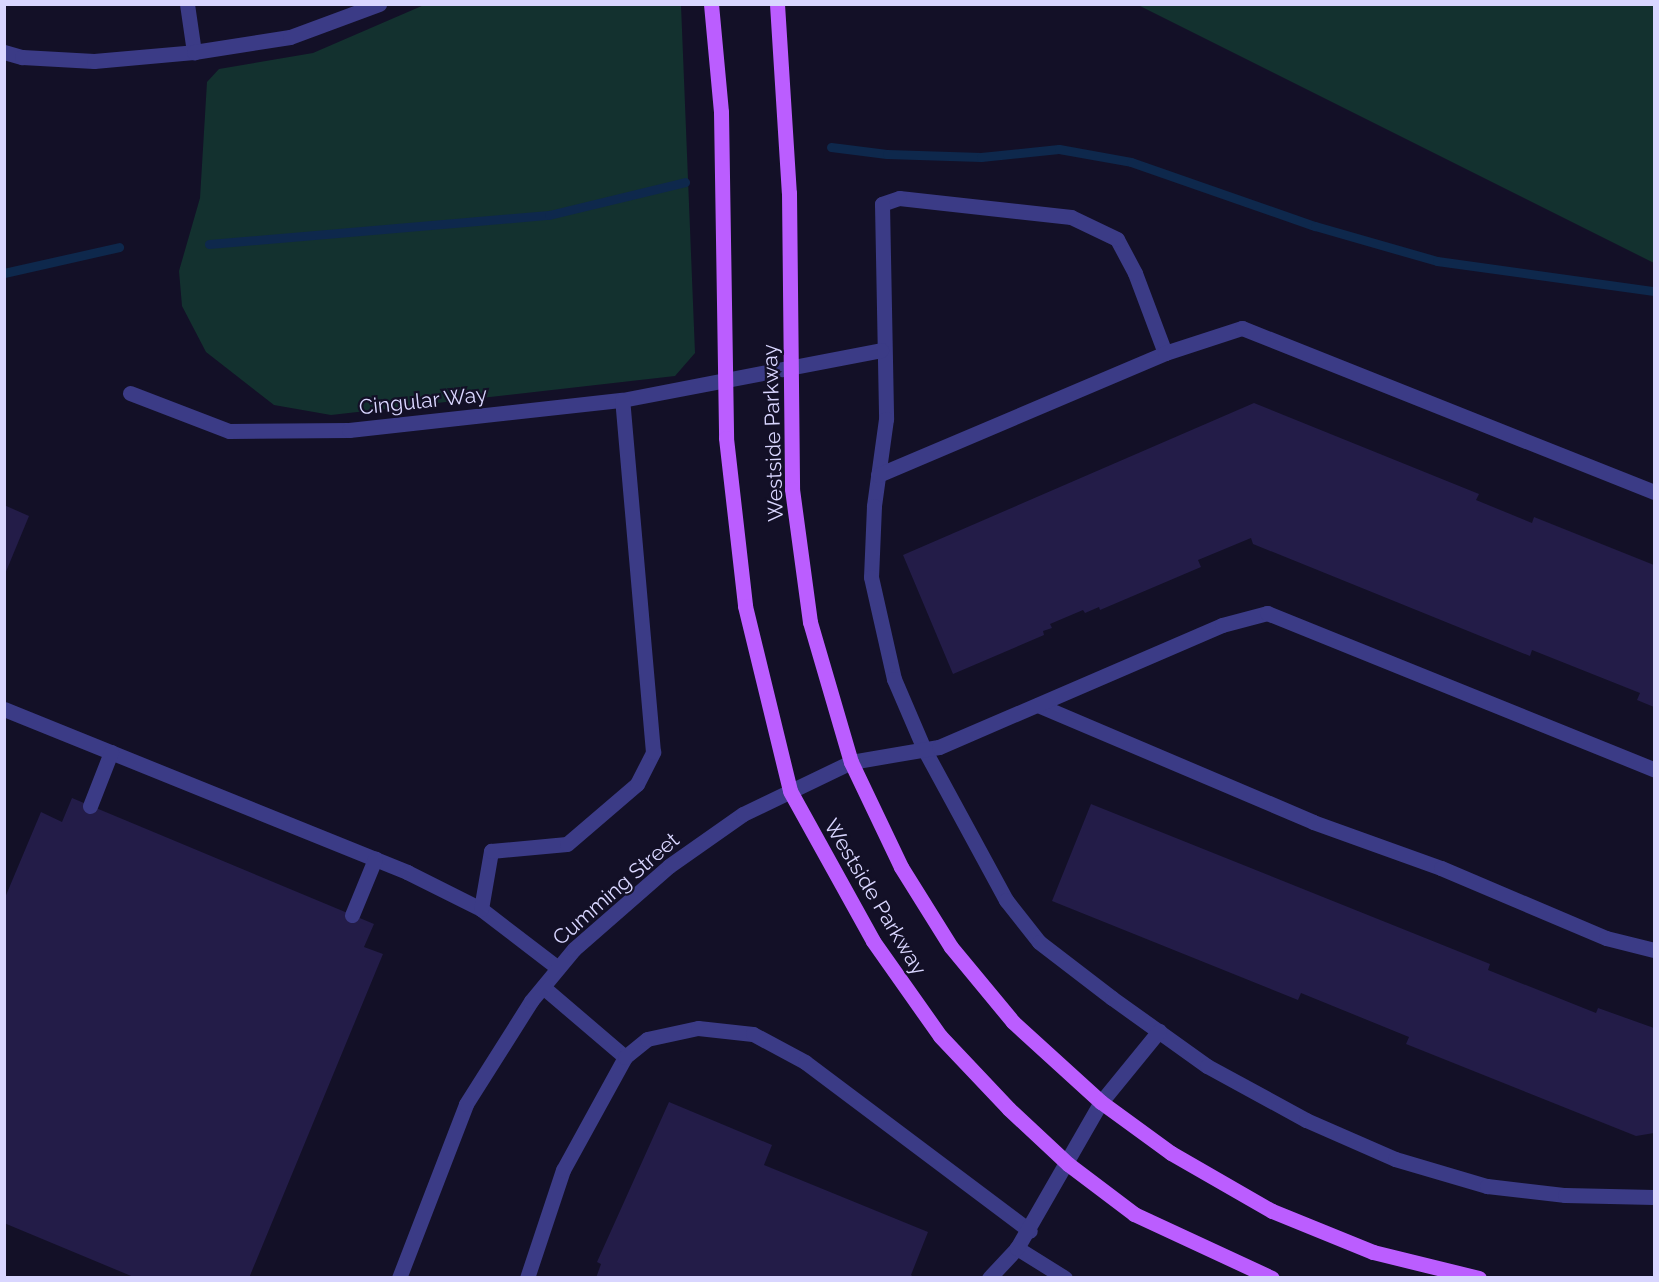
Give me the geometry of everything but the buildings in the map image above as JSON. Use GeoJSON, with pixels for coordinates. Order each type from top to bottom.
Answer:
{"type":"FeatureCollection","features":[{"type":"Feature","properties":{"kind":"main road","name":"Westside Parkway"},"geometry":{"type":"LineString","coordinates":[[711,4],[721,112],[726,438],[745,606],[790,791],[873,941],[940,1036],[1068,1164],[1134,1214],[1272,1278]]}},
{"type":"Feature","properties":{"kind":"main road","name":"Westside Parkway"},"geometry":{"type":"LineString","coordinates":[[777,4],[789,193],[792,489],[810,622],[851,762],[901,867],[951,947],[1013,1022],[1101,1102],[1170,1153],[1272,1211],[1373,1251],[1479,1278]]}},
{"type":"Feature","properties":{"kind":"street"},"geometry":{"type":"LineString","coordinates":[[187,4],[194,52]]}},
{"type":"Feature","properties":{"kind":"street"},"geometry":{"type":"LineString","coordinates":[[4,52],[22,57],[94,61],[194,52],[290,37],[379,4]]}},
{"type":"Feature","properties":{"kind":"street"},"geometry":{"type":"LineString","coordinates":[[1165,352],[1135,273],[1118,239],[1071,218],[899,198],[882,204],[881,350],[886,419],[878,475],[871,577],[894,679],[924,749],[1006,900],[1039,942],[1207,1066],[1306,1120],[1395,1159],[1487,1186],[1565,1195],[1654,1197]]}},
{"type":"Feature","properties":{"kind":"street"},"geometry":{"type":"LineString","coordinates":[[878,475],[1165,352],[1242,328],[1654,492]]}},
{"type":"Feature","properties":{"kind":"street","name":"Cingular Way"},"geometry":{"type":"LineString","coordinates":[[130,393],[229,430],[349,430],[622,400],[725,378],[881,350]]}},
{"type":"Feature","properties":{"kind":"street"},"geometry":{"type":"LineString","coordinates":[[481,909],[491,851],[567,844],[637,784],[653,752],[622,400]]}},
{"type":"Feature","properties":{"kind":"street","name":"Cumming Street"},"geometry":{"type":"LineString","coordinates":[[399,1278],[466,1104],[499,1047],[574,949],[669,866],[743,814],[851,762],[939,747],[1222,625],[1267,613],[1654,769]]}},
{"type":"Feature","properties":{"kind":"street"},"geometry":{"type":"LineString","coordinates":[[1038,705],[1313,822],[1441,868],[1605,938],[1654,950]]}},
{"type":"Feature","properties":{"kind":"street"},"geometry":{"type":"LineString","coordinates":[[4,709],[375,859],[481,909],[558,968]]}},
{"type":"Feature","properties":{"kind":"street"},"geometry":{"type":"LineString","coordinates":[[90,806],[111,753]]}},
{"type":"Feature","properties":{"kind":"street"},"geometry":{"type":"LineString","coordinates":[[352,915],[375,859]]}},
{"type":"Feature","properties":{"kind":"street"},"geometry":{"type":"LineString","coordinates":[[543,987],[626,1057]]}},
{"type":"Feature","properties":{"kind":"street"},"geometry":{"type":"LineString","coordinates":[[527,1278],[564,1170],[626,1057],[647,1039],[698,1028],[753,1034],[804,1062],[1030,1231]]}},
{"type":"Feature","properties":{"kind":"street"},"geometry":{"type":"LineString","coordinates":[[988,1278],[1030,1231],[1101,1102],[1160,1031]]}},
{"type":"Feature","properties":{"kind":"street"},"geometry":{"type":"LineString","coordinates":[[1017,1248],[1065,1278]]}},
{"type":"Feature","properties":{"kind":"green space"},"geometry":{"type":"Polygon","coordinates":[[[424,5],[681,5],[695,353],[675,376],[331,415],[274,405],[206,352],[182,306],[179,271],[200,198],[207,82],[219,69],[313,53],[424,5]]]}},
{"type":"Feature","properties":{"kind":"green space"},"geometry":{"type":"Polygon","coordinates":[[[1138,5],[1654,5],[1654,263],[1138,5]]]}},
{"type":"Feature","properties":{"kind":"waterway"},"geometry":{"type":"LineString","coordinates":[[831,147],[887,154],[981,157],[1059,149],[1131,162],[1315,226],[1437,261],[1654,291]]}},
{"type":"Feature","properties":{"kind":"waterway"},"geometry":{"type":"LineString","coordinates":[[209,244],[549,215],[685,182]]}},
{"type":"Feature","properties":{"kind":"waterway"},"geometry":{"type":"LineString","coordinates":[[4,273],[119,247]]}}]}
